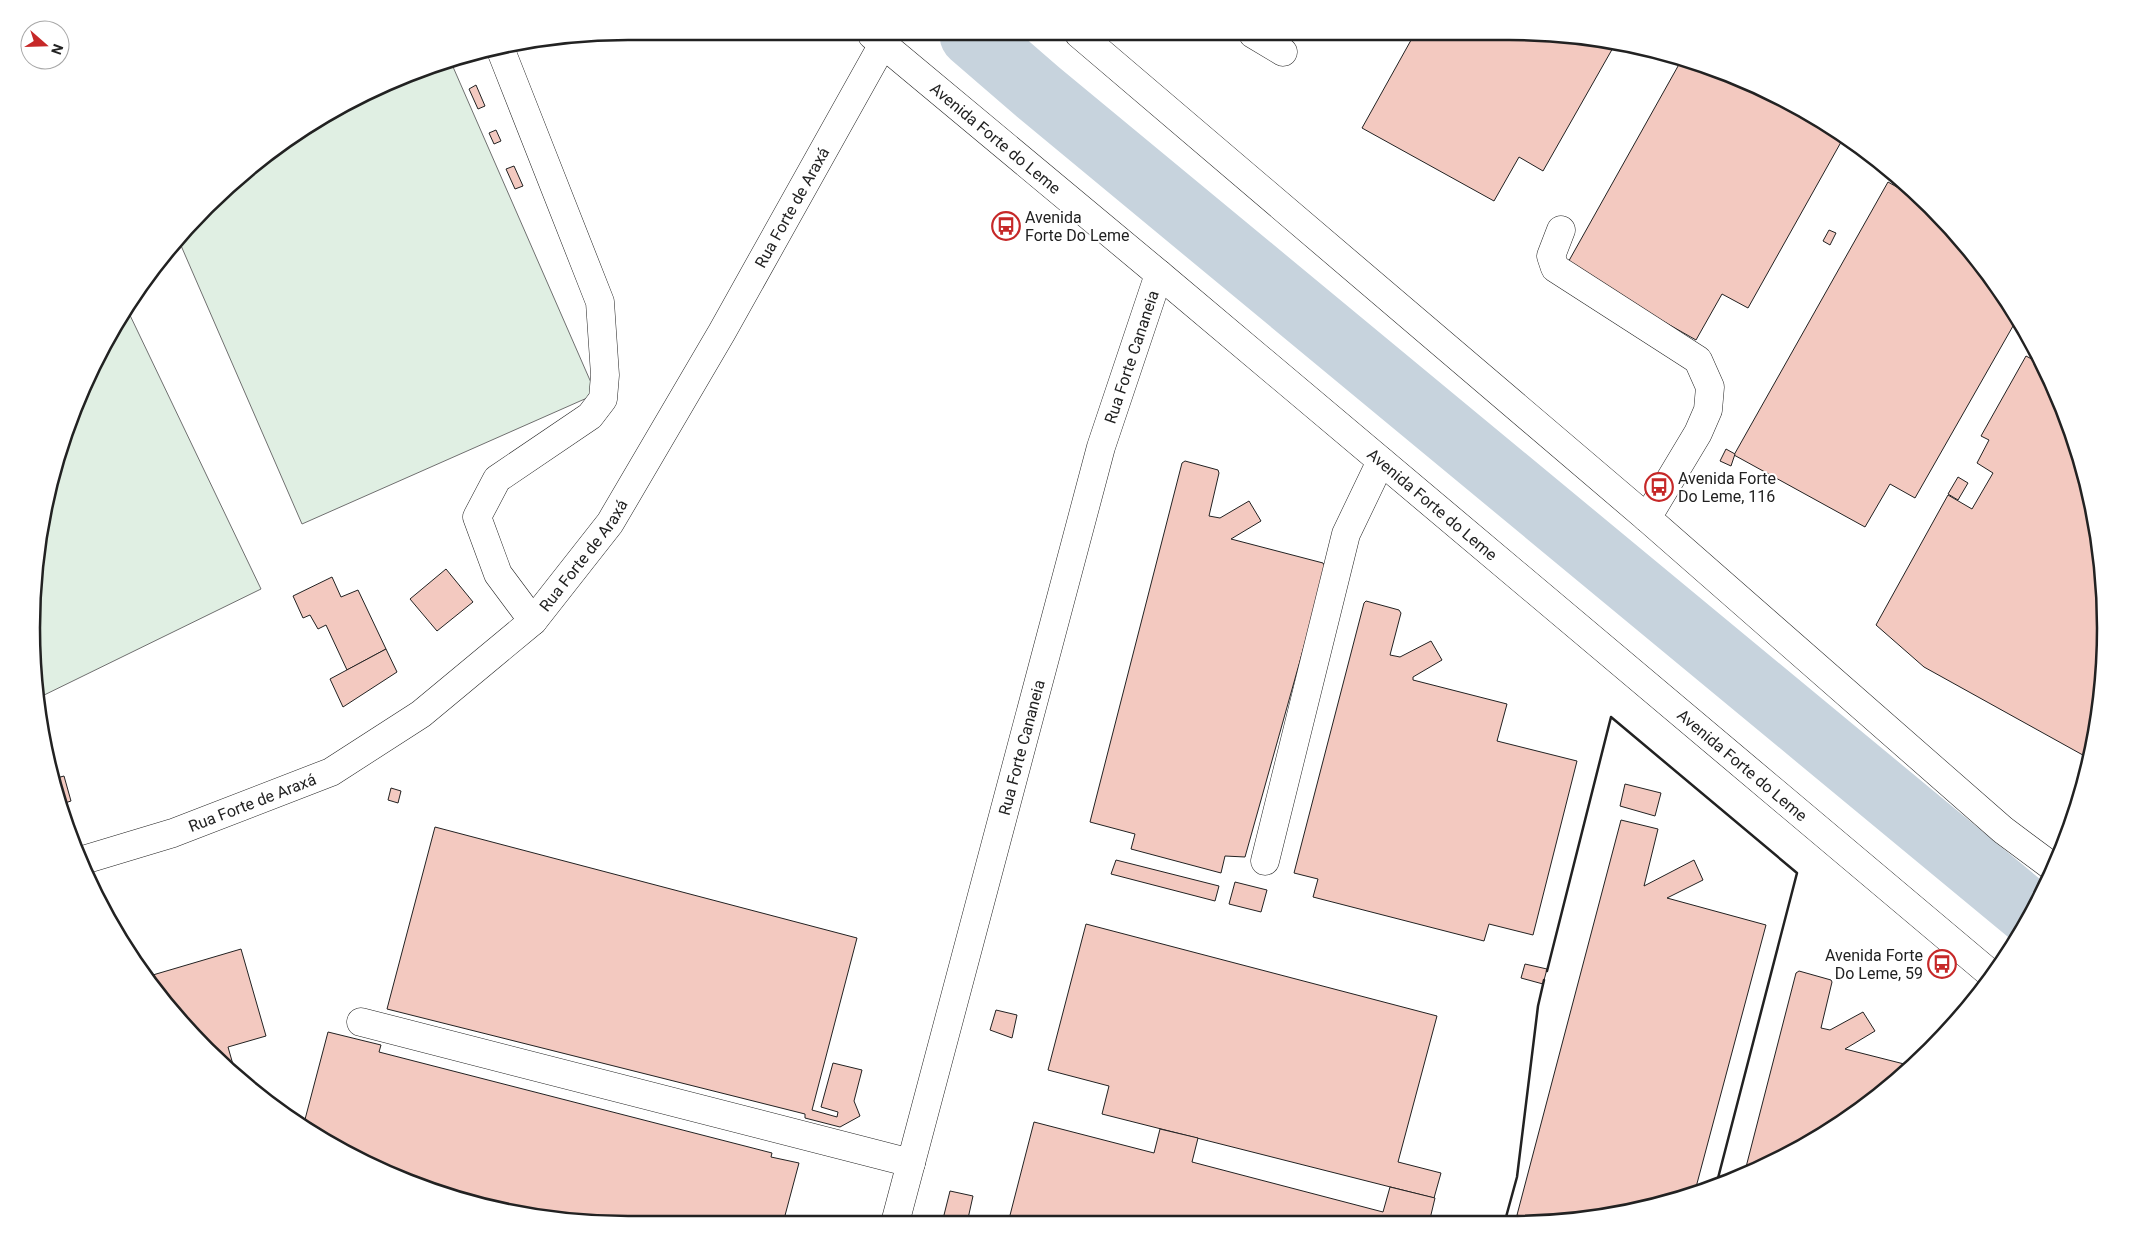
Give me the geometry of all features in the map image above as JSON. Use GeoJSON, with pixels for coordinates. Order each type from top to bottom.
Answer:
{"type":"FeatureCollection","features":[{"type":"Feature","properties":{"kind":"main road","name":"Rua Forte de Araxá"},"geometry":{"type":"LineString","coordinates":[[88,859],[173,833],[331,772],[422,714],[533,622],[610,523],[722,332],[880,40]]}},
{"type":"Feature","properties":{"kind":"main road","name":"Avenida Forte do Leme"},"geometry":{"type":"LineString","coordinates":[[883,40],[1987,970]]}},
{"type":"Feature","properties":{"kind":"main road"},"geometry":{"type":"LineString","coordinates":[[1086,40],[1647,518],[2003,830],[2047,863]]}},
{"type":"Feature","properties":{"kind":"main road"},"geometry":{"type":"LineString","coordinates":[[1263,40],[1283,52]]}},
{"type":"Feature","properties":{"kind":"main road"},"geometry":{"type":"LineString","coordinates":[[502,54],[600,302],[605,375],[603,400],[590,416],[498,479],[477,517],[498,574],[533,622]]}},
{"type":"Feature","properties":{"kind":"main road"},"geometry":{"type":"LineString","coordinates":[[1560,230],[1551,256],[1555,268],[1698,360],[1710,387],[1708,410],[1698,433],[1647,518]]}},
{"type":"Feature","properties":{"kind":"main road","name":"Rua Forte Cananeia"},"geometry":{"type":"LineString","coordinates":[[898,1216],[1102,447],[1159,274]]}},
{"type":"Feature","properties":{"kind":"main road"},"geometry":{"type":"LineString","coordinates":[[1265,862],[1346,534],[1382,461]]}},
{"type":"Feature","properties":{"kind":"main road"},"geometry":{"type":"LineString","coordinates":[[361,1022],[911,1163]]}},
{"type":"Feature","properties":{"kind":"green space"},"geometry":{"type":"Polygon","coordinates":[[[453,67],[596,394],[302,524],[181,246],[212,212],[240,186],[301,139],[368,101],[403,85],[453,67]]]}},
{"type":"Feature","properties":{"kind":"green space"},"geometry":{"type":"Polygon","coordinates":[[[130,316],[261,589],[44,695],[41,666],[41,590],[51,513],[71,439],[85,403],[101,368],[130,316]]]}},
{"type":"Feature","properties":{"kind":"building"},"geometry":{"type":"Polygon","coordinates":[[[1411,40],[1547,41],[1612,49],[1543,171],[1519,157],[1494,201],[1362,128],[1411,40]]]}},
{"type":"Feature","properties":{"kind":"building"},"geometry":{"type":"Polygon","coordinates":[[[1679,65],[1734,85],[1769,101],[1841,143],[1748,308],[1722,294],[1696,340],[1566,266],[1679,65]]]}},
{"type":"Feature","properties":{"kind":"building"},"geometry":{"type":"Polygon","coordinates":[[[476,85],[485,106],[478,109],[469,89],[476,85]]]}},
{"type":"Feature","properties":{"kind":"building"},"geometry":{"type":"Polygon","coordinates":[[[496,130],[501,141],[494,144],[489,133],[496,130]]]}},
{"type":"Feature","properties":{"kind":"building"},"geometry":{"type":"Polygon","coordinates":[[[514,166],[523,186],[515,189],[506,169],[514,166]]]}},
{"type":"Feature","properties":{"kind":"building"},"geometry":{"type":"Polygon","coordinates":[[[1888,182],[1900,189],[1951,240],[1998,301],[2013,326],[1915,498],[1890,484],[1865,527],[1734,455],[1888,182]]]}},
{"type":"Feature","properties":{"kind":"building"},"geometry":{"type":"Polygon","coordinates":[[[1829,230],[1836,233],[1830,245],[1823,241],[1829,230]]]}},
{"type":"Feature","properties":{"kind":"building"},"geometry":{"type":"Polygon","coordinates":[[[2026,356],[2031,359],[2052,403],[2066,439],[2086,513],[2092,551],[2096,590],[2096,666],[2092,705],[2083,755],[1924,667],[1876,625],[1948,495],[1972,509],[1993,473],[1977,463],[1989,440],[1981,436],[2026,356]]]}},
{"type":"Feature","properties":{"kind":"building"},"geometry":{"type":"Polygon","coordinates":[[[1726,449],[1735,454],[1731,466],[1720,461],[1726,449]]]}},
{"type":"Feature","properties":{"kind":"building"},"geometry":{"type":"Polygon","coordinates":[[[1185,461],[1218,470],[1219,473],[1209,516],[1220,518],[1249,501],[1261,521],[1231,539],[1323,563],[1326,568],[1245,857],[1225,856],[1221,873],[1131,849],[1135,834],[1090,822],[1182,463],[1185,461]]]}},
{"type":"Feature","properties":{"kind":"building"},"geometry":{"type":"Polygon","coordinates":[[[1958,477],[1968,483],[1958,500],[1948,494],[1958,477]]]}},
{"type":"Feature","properties":{"kind":"building"},"geometry":{"type":"Polygon","coordinates":[[[446,569],[473,602],[437,631],[410,599],[446,569]]]}},
{"type":"Feature","properties":{"kind":"building"},"geometry":{"type":"Polygon","coordinates":[[[332,577],[341,597],[358,590],[386,649],[347,670],[326,625],[318,629],[310,615],[303,618],[293,596],[332,577]]]}},
{"type":"Feature","properties":{"kind":"building"},"geometry":{"type":"Polygon","coordinates":[[[1366,601],[1399,610],[1401,613],[1390,655],[1400,657],[1431,641],[1442,660],[1413,677],[1413,680],[1507,704],[1497,741],[1577,761],[1533,935],[1489,924],[1484,941],[1313,897],[1318,879],[1294,873],[1366,601]]]}},
{"type":"Feature","properties":{"kind":"building"},"geometry":{"type":"Polygon","coordinates":[[[386,649],[397,672],[343,707],[330,679],[386,649]]]}},
{"type":"Feature","properties":{"kind":"building"},"geometry":{"type":"Polygon","coordinates":[[[64,776],[71,801],[67,802],[59,777],[64,776]]]}},
{"type":"Feature","properties":{"kind":"building"},"geometry":{"type":"Polygon","coordinates":[[[1625,784],[1661,793],[1655,816],[1620,806],[1625,784]]]}},
{"type":"Feature","properties":{"kind":"building"},"geometry":{"type":"Polygon","coordinates":[[[391,788],[401,791],[398,803],[388,800],[391,788]]]}},
{"type":"Feature","properties":{"kind":"building"},"geometry":{"type":"Polygon","coordinates":[[[1621,820],[1658,829],[1644,886],[1694,860],[1703,880],[1667,898],[1766,925],[1696,1185],[1624,1205],[1547,1215],[1517,1215],[1621,820]]]}},
{"type":"Feature","properties":{"kind":"building"},"geometry":{"type":"Polygon","coordinates":[[[435,827],[857,938],[812,1110],[837,1117],[838,1112],[821,1107],[833,1063],[862,1070],[854,1101],[860,1116],[840,1127],[805,1118],[805,1114],[387,1009],[435,827]]]}},
{"type":"Feature","properties":{"kind":"building"},"geometry":{"type":"Polygon","coordinates":[[[1116,860],[1219,886],[1215,901],[1111,874],[1116,860]]]}},
{"type":"Feature","properties":{"kind":"building"},"geometry":{"type":"Polygon","coordinates":[[[1235,882],[1267,890],[1261,912],[1229,904],[1235,882]]]}},
{"type":"Feature","properties":{"kind":"building"},"geometry":{"type":"Polygon","coordinates":[[[1086,924],[1437,1016],[1398,1162],[1441,1173],[1434,1198],[1102,1114],[1109,1086],[1048,1070],[1086,924]]]}},
{"type":"Feature","properties":{"kind":"building"},"geometry":{"type":"Polygon","coordinates":[[[241,949],[266,1036],[228,1047],[233,1063],[186,1016],[154,975],[241,949]]]}},
{"type":"Feature","properties":{"kind":"building"},"geometry":{"type":"Polygon","coordinates":[[[1525,964],[1547,969],[1543,984],[1521,978],[1525,964]]]}},
{"type":"Feature","properties":{"kind":"building"},"geometry":{"type":"Polygon","coordinates":[[[1799,971],[1831,980],[1832,982],[1821,1028],[1830,1030],[1863,1012],[1875,1031],[1845,1049],[1904,1064],[1836,1117],[1803,1137],[1746,1165],[1796,973],[1799,971]]]}},
{"type":"Feature","properties":{"kind":"building"},"geometry":{"type":"Polygon","coordinates":[[[996,1010],[1017,1015],[1012,1038],[990,1030],[996,1010]]]}},
{"type":"Feature","properties":{"kind":"building"},"geometry":{"type":"Polygon","coordinates":[[[328,1032],[381,1045],[379,1052],[772,1153],[771,1157],[799,1163],[785,1216],[590,1215],[513,1205],[439,1185],[368,1155],[305,1119],[328,1032]]]}},
{"type":"Feature","properties":{"kind":"building"},"geometry":{"type":"Polygon","coordinates":[[[1034,1122],[1154,1153],[1160,1129],[1198,1138],[1192,1162],[1383,1212],[1390,1187],[1435,1198],[1431,1216],[1010,1216],[1034,1122]]]}},
{"type":"Feature","properties":{"kind":"building"},"geometry":{"type":"Polygon","coordinates":[[[950,1191],[973,1196],[969,1216],[944,1216],[950,1191]]]}},
{"type":"Feature","properties":{"kind":"waterway"},"geometry":{"type":"LineString","coordinates":[[978,40],[1038,92],[2025,909]]}},
{"type":"Feature","properties":{"kind":"wall"},"geometry":{"type":"LineString","coordinates":[[1547,971],[1611,717],[1797,873],[1718,1177]]}},
{"type":"Feature","properties":{"kind":"wall"},"geometry":{"type":"LineString","coordinates":[[1506,1216],[1517,1177],[1538,1006],[1544,980]]}},
{"type":"Feature","properties":{"kind":"place","name":"Avenida Forte Do Leme"},"geometry":{"type":"Point","coordinates":[1006,226]}},
{"type":"Feature","properties":{"kind":"place","name":"Avenida Forte Do Leme, 116"},"geometry":{"type":"Point","coordinates":[1659,487]}},
{"type":"Feature","properties":{"kind":"place","name":"Avenida Forte Do Leme, 59"},"geometry":{"type":"Point","coordinates":[1942,964]}}]}
